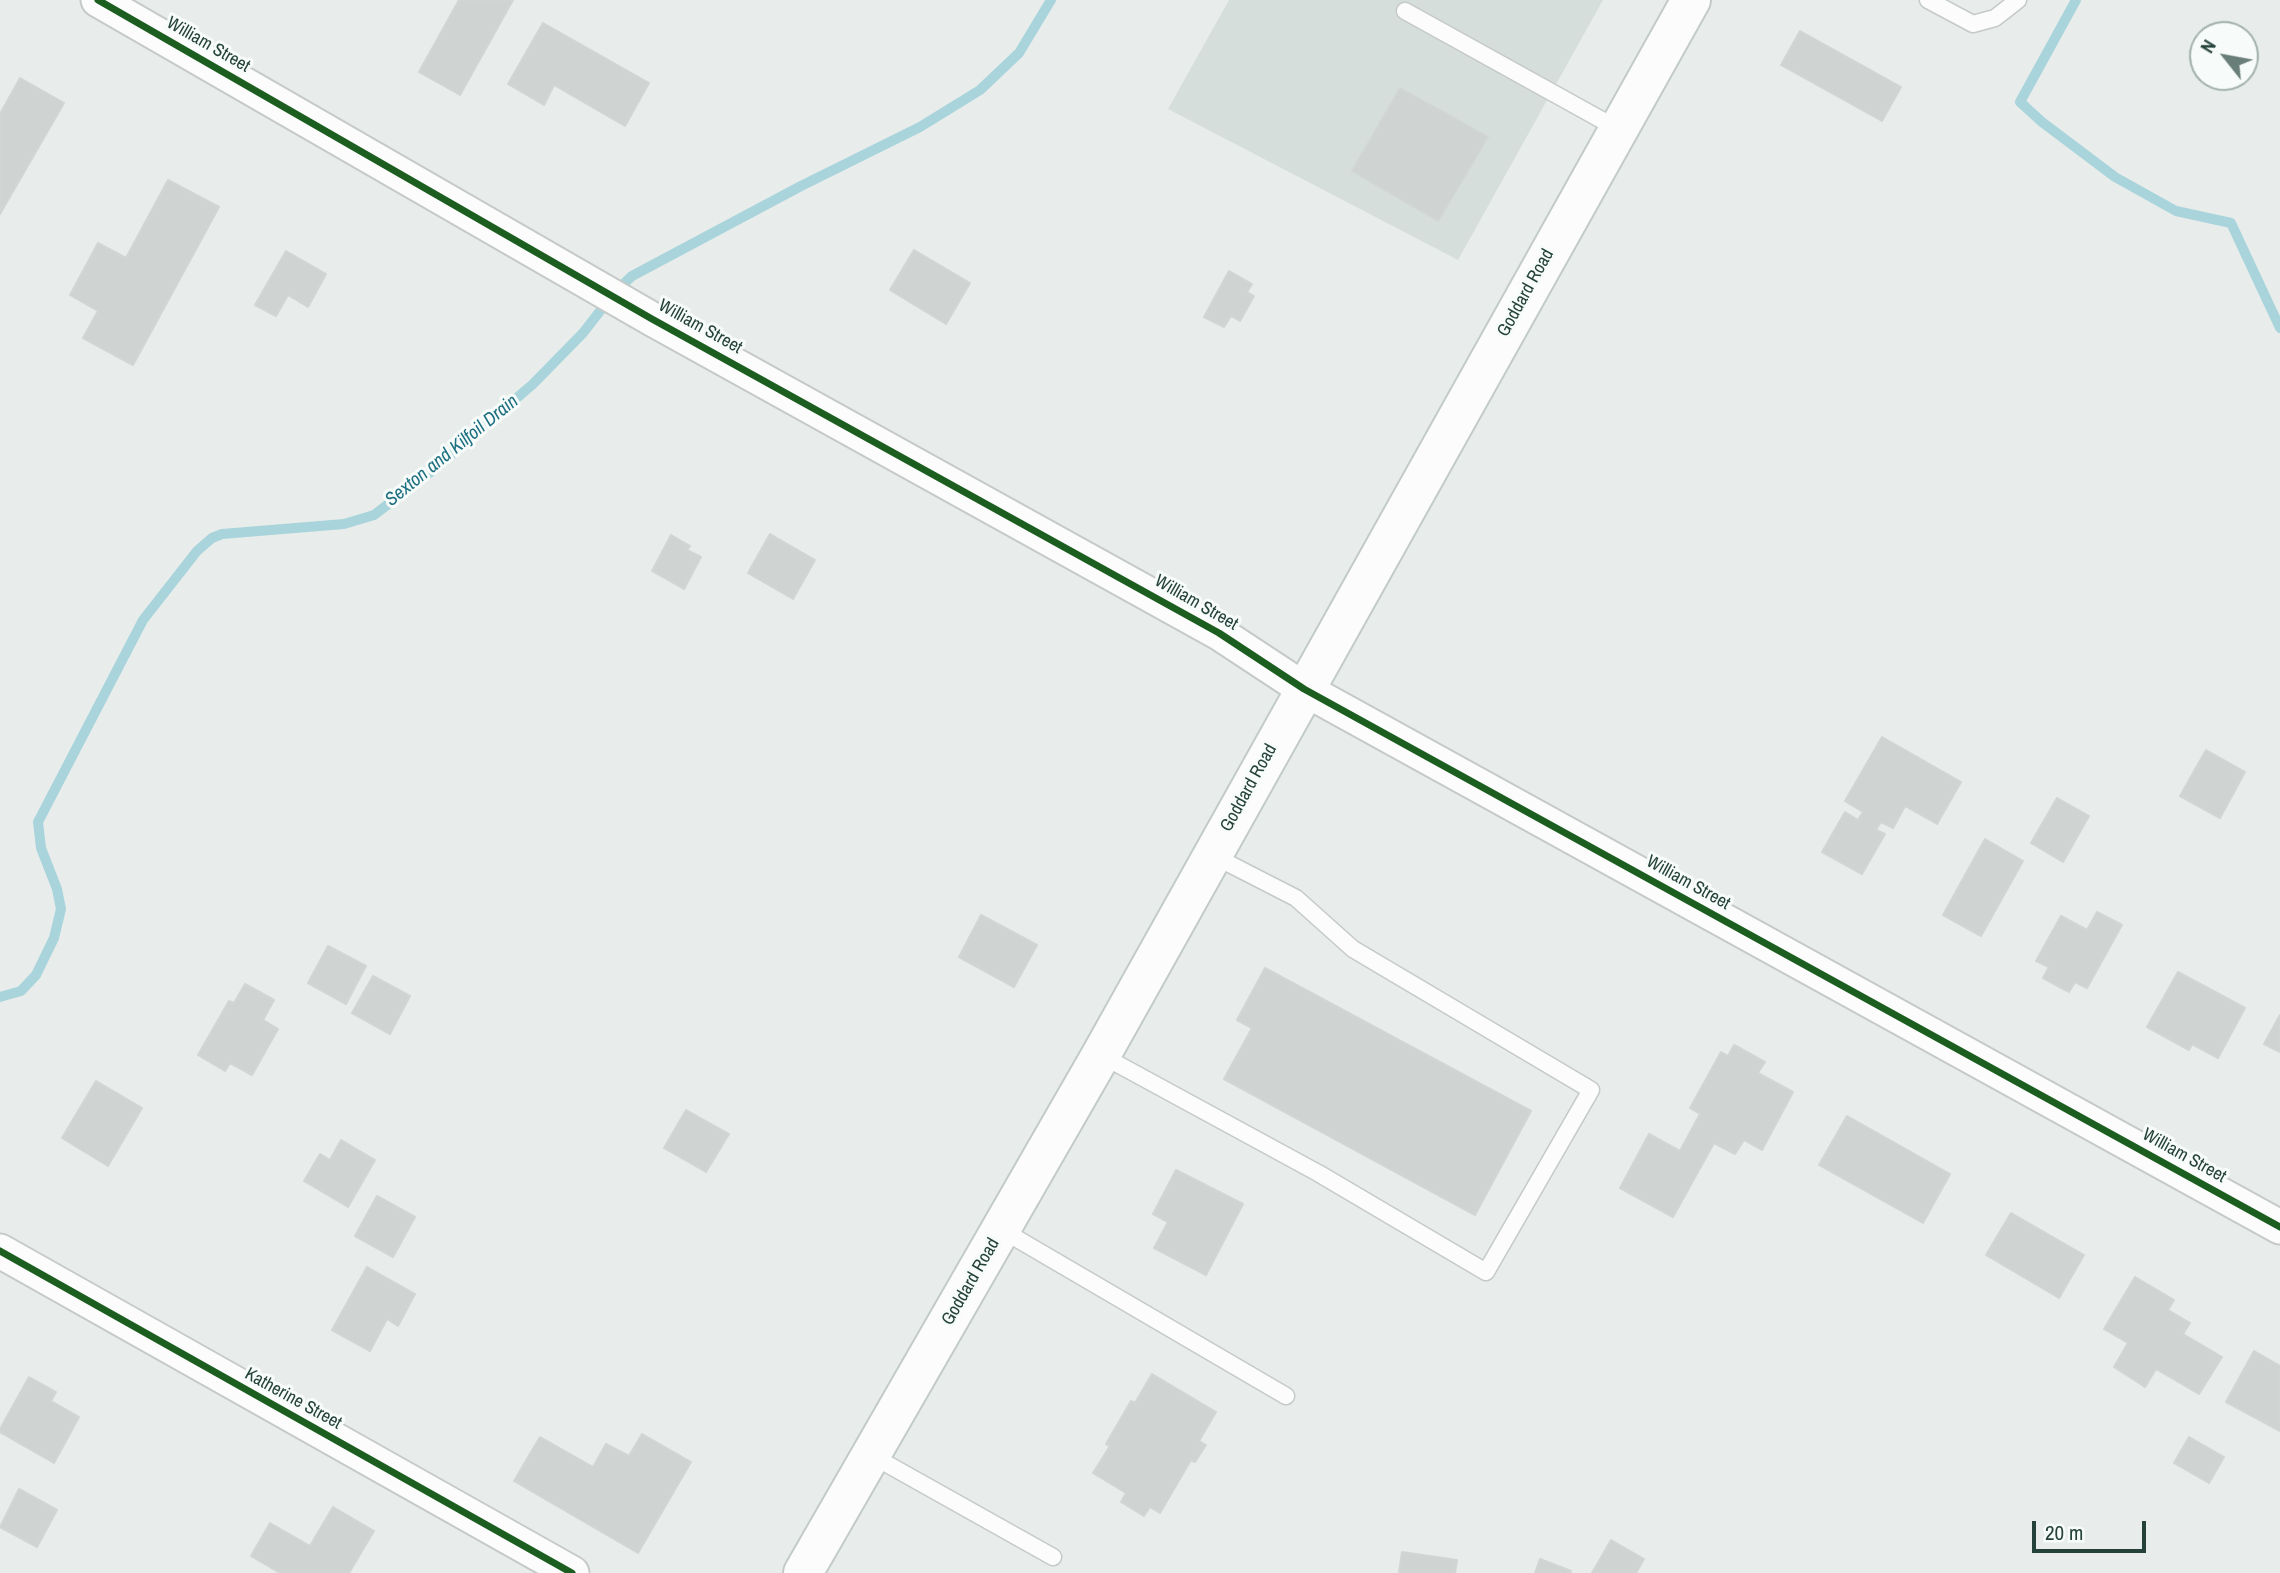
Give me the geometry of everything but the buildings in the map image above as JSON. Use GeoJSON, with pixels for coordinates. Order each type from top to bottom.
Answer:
{"type":"FeatureCollection","features":[{"type":"Feature","properties":{"kind":"main road","name":"Goddard Road"},"geometry":{"type":"LineString","coordinates":[[803,1573],[1101,1055],[1691,0]]}},
{"type":"Feature","properties":{"kind":"street","name":"William Street"},"geometry":{"type":"LineString","coordinates":[[98,0],[652,318],[1219,633],[1304,690],[2280,1227]]}},
{"type":"Feature","properties":{"kind":"street","name":"Katherine Street"},"geometry":{"type":"LineString","coordinates":[[0,1251],[572,1573]]}},
{"type":"Feature","properties":{"kind":"lane"},"geometry":{"type":"LineString","coordinates":[[1928,0],[1973,24],[1995,18],[2018,0]]}},
{"type":"Feature","properties":{"kind":"lane"},"geometry":{"type":"LineString","coordinates":[[1405,12],[1618,129]]}},
{"type":"Feature","properties":{"kind":"lane"},"geometry":{"type":"LineString","coordinates":[[1101,1055],[1318,1173],[1486,1272],[1591,1090],[1353,949],[1296,898],[1212,855]]}},
{"type":"Feature","properties":{"kind":"lane"},"geometry":{"type":"LineString","coordinates":[[1002,1230],[1286,1396]]}},
{"type":"Feature","properties":{"kind":"lane"},"geometry":{"type":"LineString","coordinates":[[871,1455],[1053,1557]]}},
{"type":"Feature","properties":{"kind":"shaded area"},"geometry":{"type":"Polygon","coordinates":[[[1229,0],[1603,0],[1458,260],[1168,109],[1229,0]]]}},
{"type":"Feature","properties":{"kind":"waterway","name":"Sexton and Kilfoil Drain"},"geometry":{"type":"LineString","coordinates":[[0,997],[21,991],[36,975],[54,938],[61,909],[57,889],[41,848],[38,822],[143,620],[197,551],[212,538],[222,534],[344,524],[374,515],[432,471],[533,384],[583,333],[614,293],[632,276],[801,186],[920,127],[980,90],[1019,53],[1051,0]]}},
{"type":"Feature","properties":{"kind":"waterway"},"geometry":{"type":"LineString","coordinates":[[2076,0],[2020,102],[2115,177],[2176,211],[2231,223],[2280,328]]}},
{"type":"Feature","properties":{"kind":"cycle path"},"geometry":{"type":"LineString","coordinates":[[98,0],[652,319],[1219,633],[1304,689],[2280,1227]]}},
{"type":"Feature","properties":{"kind":"cycle path"},"geometry":{"type":"LineString","coordinates":[[0,1251],[572,1573]]}}]}
